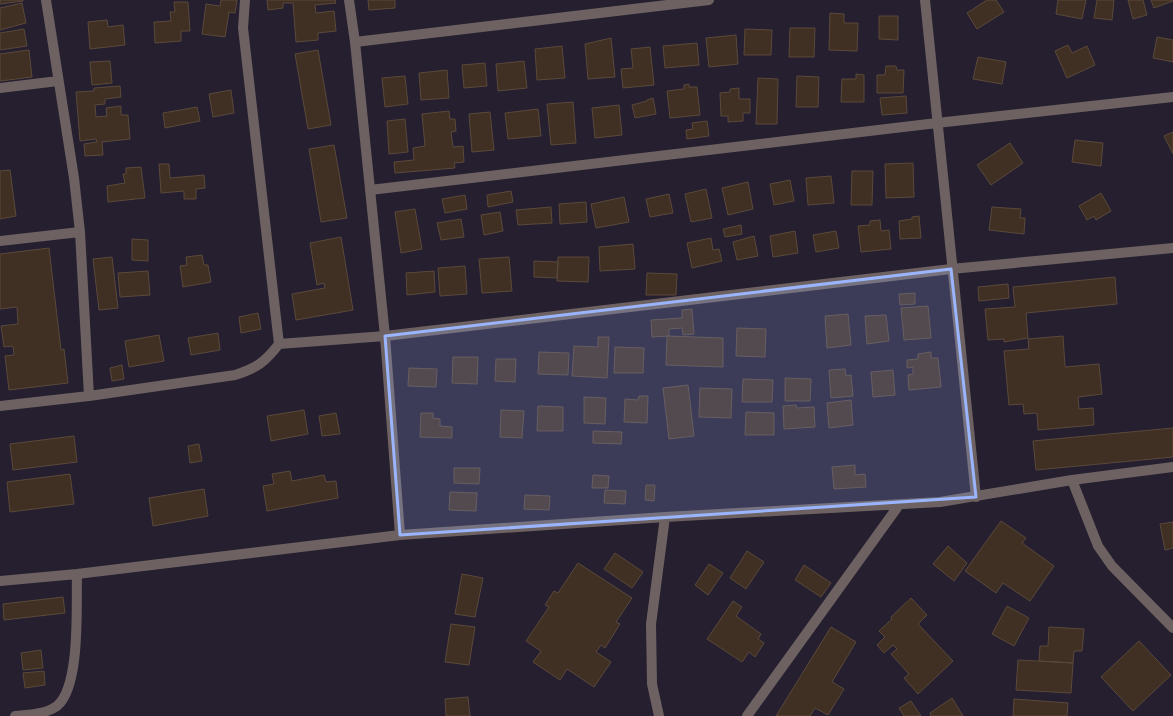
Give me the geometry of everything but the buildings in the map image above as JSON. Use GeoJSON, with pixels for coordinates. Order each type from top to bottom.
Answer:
{"type":"FeatureCollection","features":[{"type":"Feature","properties":{"kind":"street"},"geometry":{"type":"LineString","coordinates":[[46,0],[58,81],[64,106],[80,232],[89,396]]}},
{"type":"Feature","properties":{"kind":"street"},"geometry":{"type":"LineString","coordinates":[[0,406],[89,396],[235,375],[254,369],[268,359],[279,344],[243,28],[245,0]]}},
{"type":"Feature","properties":{"kind":"street"},"geometry":{"type":"LineString","coordinates":[[349,0],[355,42],[385,336],[400,535]]}},
{"type":"Feature","properties":{"kind":"street"},"geometry":{"type":"LineString","coordinates":[[355,42],[709,0]]}},
{"type":"Feature","properties":{"kind":"street"},"geometry":{"type":"LineString","coordinates":[[925,0],[951,269],[976,497]]}},
{"type":"Feature","properties":{"kind":"street"},"geometry":{"type":"LineString","coordinates":[[0,88],[58,81]]}},
{"type":"Feature","properties":{"kind":"street"},"geometry":{"type":"LineString","coordinates":[[370,190],[937,123],[1173,97]]}},
{"type":"Feature","properties":{"kind":"street"},"geometry":{"type":"LineString","coordinates":[[0,241],[80,232]]}},
{"type":"Feature","properties":{"kind":"street"},"geometry":{"type":"LineString","coordinates":[[279,344],[385,336],[951,269],[1173,248]]}},
{"type":"Feature","properties":{"kind":"street"},"geometry":{"type":"LineString","coordinates":[[0,581],[77,574],[400,535],[664,517],[899,504],[976,497],[1072,480],[1173,467]]}},
{"type":"Feature","properties":{"kind":"street"},"geometry":{"type":"LineString","coordinates":[[1072,480],[1098,546],[1112,566],[1173,628]]}},
{"type":"Feature","properties":{"kind":"street"},"geometry":{"type":"LineString","coordinates":[[747,716],[899,504]]}},
{"type":"Feature","properties":{"kind":"street"},"geometry":{"type":"LineString","coordinates":[[660,716],[652,684],[651,624],[664,517]]}},
{"type":"Feature","properties":{"kind":"street"},"geometry":{"type":"LineString","coordinates":[[15,716],[42,712],[57,706],[67,692],[74,670],[77,574]]}},
{"type":"Feature","properties":{"kind":"highlighted area"},"geometry":{"type":"Polygon","coordinates":[[[951,269],[976,497],[400,535],[385,336],[951,269]]]}}]}
